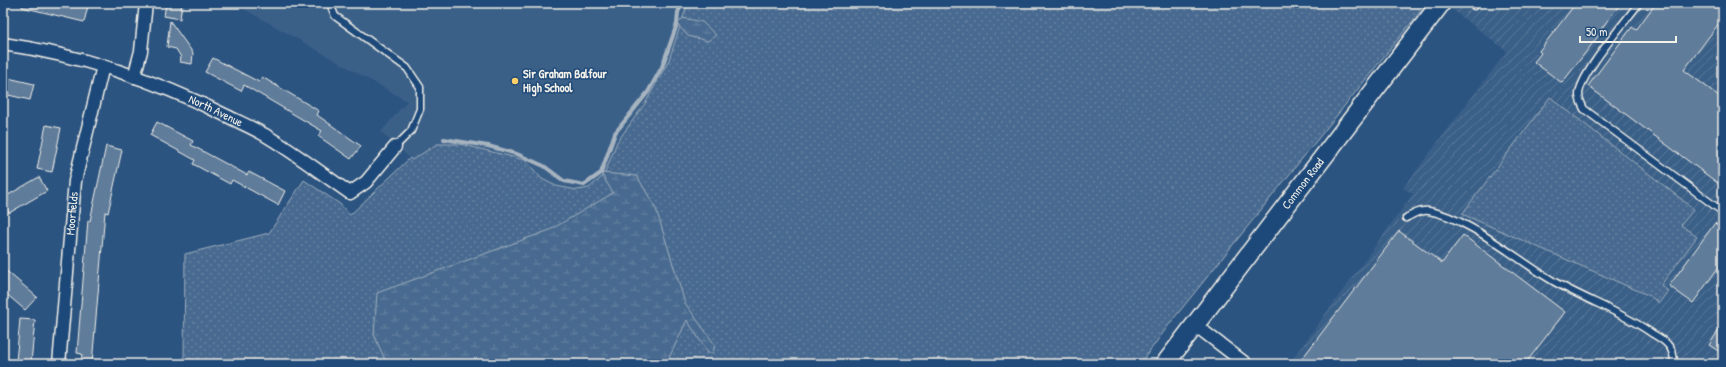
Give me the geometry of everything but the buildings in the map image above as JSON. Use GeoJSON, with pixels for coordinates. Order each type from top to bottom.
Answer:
{"type":"FeatureCollection","features":[{"type":"Feature","properties":{"kind":"street"},"geometry":{"type":"LineString","coordinates":[[134,77],[141,51],[146,3]]}},
{"type":"Feature","properties":{"kind":"street","name":"Common Road"},"geometry":{"type":"LineString","coordinates":[[1165,364],[1441,3]]}},
{"type":"Feature","properties":{"kind":"street","name":"North Avenue"},"geometry":{"type":"LineString","coordinates":[[3,44],[103,66],[165,87],[265,135],[350,194],[366,182],[395,147]]}},
{"type":"Feature","properties":{"kind":"street","name":"Moorfields"},"geometry":{"type":"LineString","coordinates":[[59,364],[75,181],[103,66]]}},
{"type":"Feature","properties":{"kind":"street"},"geometry":{"type":"LineString","coordinates":[[1195,325],[1246,364]]}},
{"type":"Feature","properties":{"kind":"lane"},"geometry":{"type":"LineString","coordinates":[[330,3],[335,16],[407,68],[420,87],[420,109],[411,131],[395,147]]}},
{"type":"Feature","properties":{"kind":"lane"},"geometry":{"type":"LineString","coordinates":[[1639,3],[1586,73],[1578,97],[1584,109],[1723,212]]}},
{"type":"Feature","properties":{"kind":"lane"},"geometry":{"type":"LineString","coordinates":[[1406,218],[1417,212],[1428,211],[1456,221],[1554,281],[1616,311],[1641,326],[1669,345],[1674,356],[1674,364]]}},
{"type":"Feature","properties":{"kind":"shaded area","name":"Sir Graham Balfour High School"},"geometry":{"type":"Polygon","coordinates":[[[245,3],[689,3],[669,60],[646,102],[617,142],[604,175],[589,188],[577,190],[556,186],[542,179],[525,160],[437,144],[412,160],[381,132],[407,101],[244,9],[245,3]]]}},
{"type":"Feature","properties":{"kind":"shaded area"},"geometry":{"type":"Polygon","coordinates":[[[1453,3],[1723,3],[1723,364],[1289,364],[1413,194],[1403,188],[1507,51],[1450,8],[1453,3]]]}},
{"type":"Feature","properties":{"kind":"green space"},"geometry":{"type":"Polygon","coordinates":[[[689,3],[1427,3],[1171,322],[1140,364],[182,364],[184,358],[185,254],[269,233],[304,180],[340,204],[350,215],[410,158],[412,160],[437,144],[460,144],[525,160],[542,179],[556,186],[577,190],[589,188],[604,175],[617,142],[646,102],[669,60],[689,3]]]}},
{"type":"Feature","properties":{"kind":"green space"},"geometry":{"type":"Polygon","coordinates":[[[683,18],[702,22],[716,35],[708,41],[688,36],[677,24],[683,18]]]}},
{"type":"Feature","properties":{"kind":"green space"},"geometry":{"type":"Polygon","coordinates":[[[1550,97],[1694,209],[1681,225],[1697,237],[1661,285],[1668,291],[1659,303],[1650,296],[1462,214],[1550,97]]]}},
{"type":"Feature","properties":{"kind":"green space"},"geometry":{"type":"Polygon","coordinates":[[[601,173],[637,176],[656,209],[685,303],[715,345],[713,353],[708,353],[687,320],[666,364],[387,364],[374,335],[377,293],[550,230],[613,193],[601,173]]]}},
{"type":"Feature","properties":{"kind":"waterway"},"geometry":{"type":"LineString","coordinates":[[444,139],[488,146],[517,154],[544,166],[564,181],[584,185],[601,173],[615,133],[648,92],[662,67],[677,24],[678,12],[683,3]]}},
{"type":"Feature","properties":{"kind":"place","name":"Sir Graham Balfour High School"},"geometry":{"type":"Point","coordinates":[515,81]}}]}
